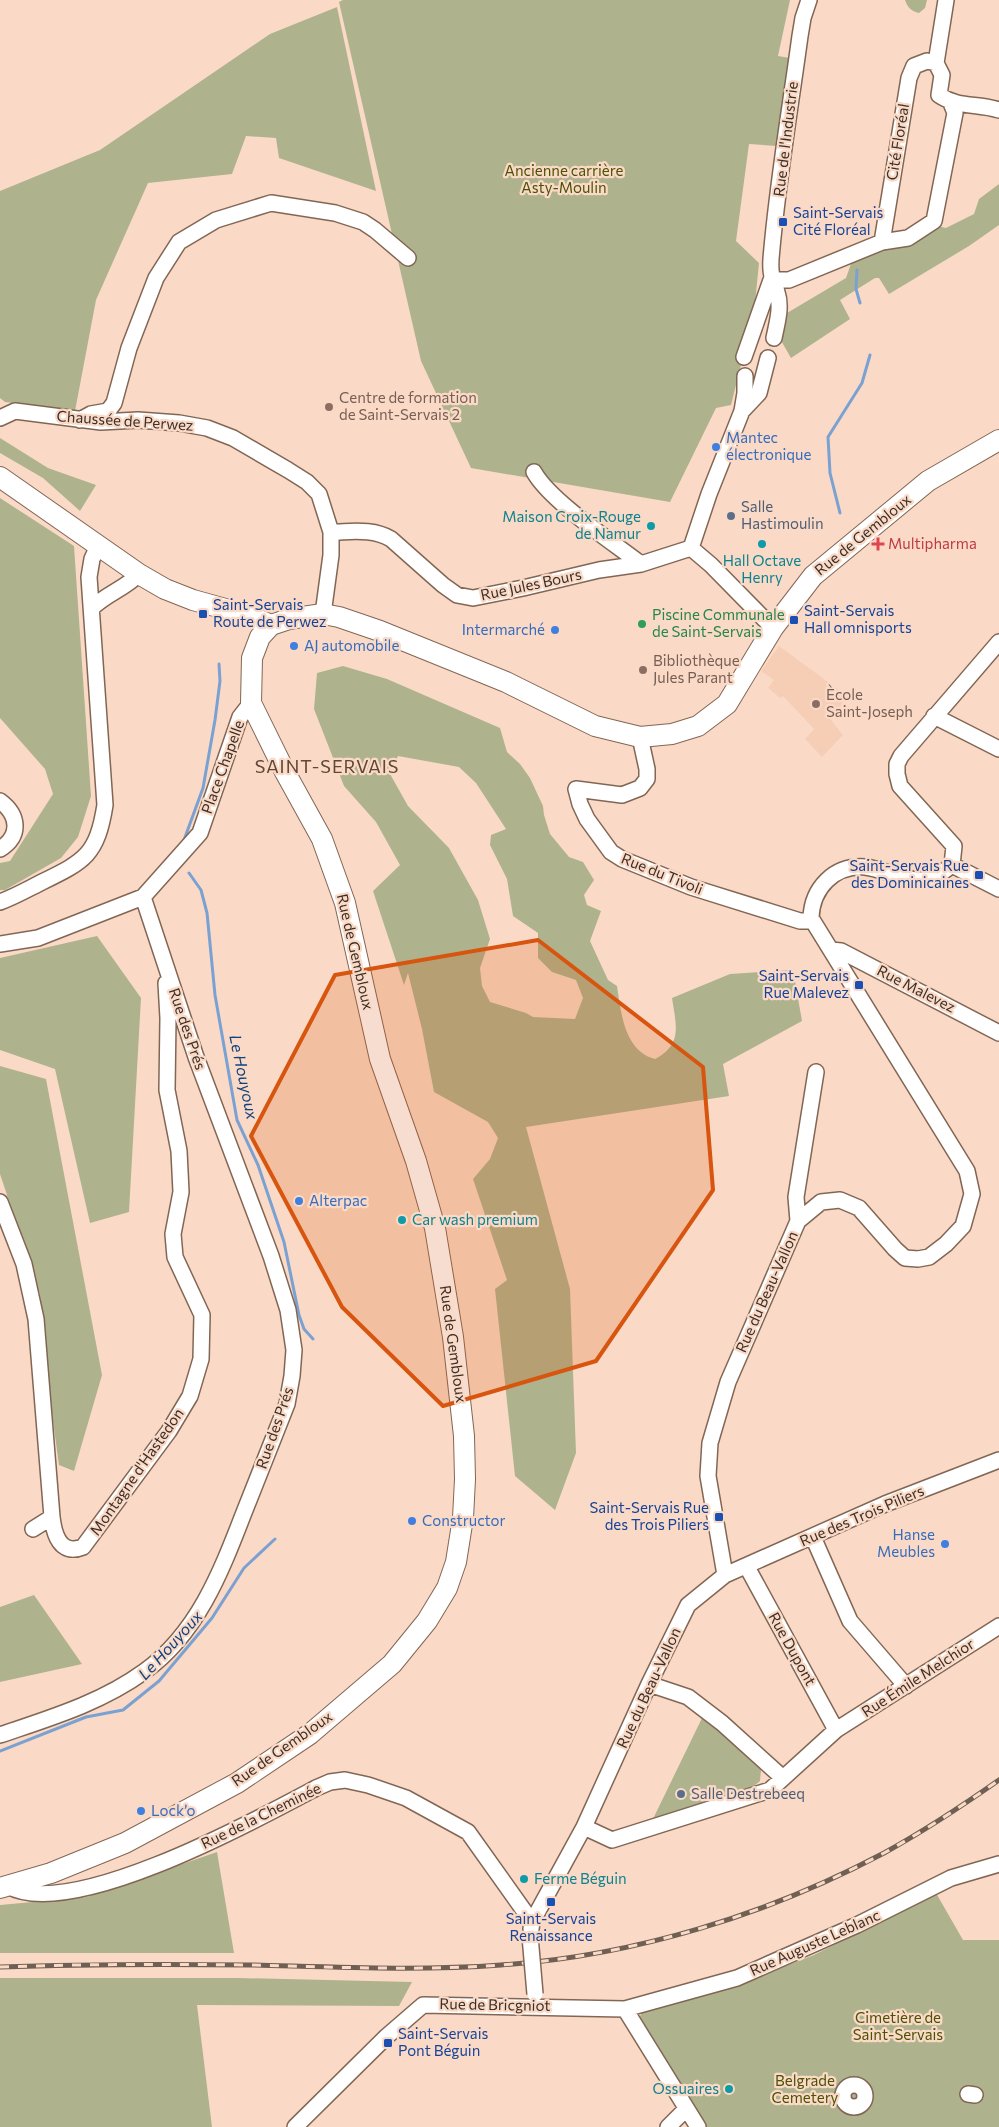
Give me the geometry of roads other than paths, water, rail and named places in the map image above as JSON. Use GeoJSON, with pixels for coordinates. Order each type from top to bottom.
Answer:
{"type":"FeatureCollection","features":[{"type":"Feature","properties":{"kind":"main road","name":"Rue de Gembloux"},"geometry":{"type":"LineString","coordinates":[[4,1887],[67,1867],[125,1843],[237,1783],[310,1734],[392,1664],[432,1613],[447,1588],[456,1562],[463,1518],[464,1436],[454,1347],[435,1228],[413,1153],[380,1059],[345,903],[322,839],[250,703],[252,658],[260,637],[271,625],[289,619],[323,614],[380,631],[506,682],[595,726],[640,736],[672,734],[698,726],[727,704],[774,628],[813,576],[928,481],[999,440]]}},
{"type":"Feature","properties":{"kind":"main road"},"geometry":{"type":"LineString","coordinates":[[0,477],[139,574],[165,589],[192,600],[247,615],[271,625]]}},
{"type":"Feature","properties":{"kind":"street","name":"Rue de l'Industrie"},"geometry":{"type":"LineString","coordinates":[[774,338],[780,310],[778,293],[772,280],[770,269],[800,36],[803,18],[810,0]]}},
{"type":"Feature","properties":{"kind":"street"},"geometry":{"type":"LineString","coordinates":[[946,0],[936,63],[942,75],[939,94],[951,103],[999,110]]}},
{"type":"Feature","properties":{"kind":"street","name":"Cité Floréal"},"geometry":{"type":"LineString","coordinates":[[882,242],[909,78],[914,66],[920,62],[936,63]]}},
{"type":"Feature","properties":{"kind":"street"},"geometry":{"type":"LineString","coordinates":[[772,280],[789,280],[882,242],[908,238],[934,221],[955,113],[951,103]]}},
{"type":"Feature","properties":{"kind":"street"},"geometry":{"type":"LineString","coordinates":[[80,420],[91,414],[108,411],[114,403],[129,348],[156,278],[179,242],[216,220],[271,203],[334,213],[363,222],[408,258]]}},
{"type":"Feature","properties":{"kind":"street","name":"Rue de l'Industrie"},"geometry":{"type":"LineString","coordinates":[[744,357],[772,280]]}},
{"type":"Feature","properties":{"kind":"street"},"geometry":{"type":"LineString","coordinates":[[742,411],[759,393],[768,358]]}},
{"type":"Feature","properties":{"kind":"street"},"geometry":{"type":"LineString","coordinates":[[745,376],[742,411],[709,494],[691,548],[711,565],[774,628]]}},
{"type":"Feature","properties":{"kind":"street","name":"Chaussée de Perwez"},"geometry":{"type":"LineString","coordinates":[[0,418],[15,411],[101,422],[138,420],[180,423],[207,428],[232,438],[307,482],[319,494],[331,532],[331,555],[323,614]]}},
{"type":"Feature","properties":{"kind":"street"},"geometry":{"type":"LineString","coordinates":[[534,472],[540,482],[574,512],[642,564]]}},
{"type":"Feature","properties":{"kind":"street","name":"Rue Jules Bours"},"geometry":{"type":"LineString","coordinates":[[331,532],[370,531],[381,533],[391,538],[443,585],[457,595],[473,598],[599,570],[642,564],[691,548]]}},
{"type":"Feature","properties":{"kind":"street"},"geometry":{"type":"LineString","coordinates":[[0,902],[71,868],[86,858],[96,843],[102,827],[106,805],[89,577],[92,559],[98,546]]}},
{"type":"Feature","properties":{"kind":"street"},"geometry":{"type":"LineString","coordinates":[[92,608],[102,598],[139,574]]}},
{"type":"Feature","properties":{"kind":"street"},"geometry":{"type":"LineString","coordinates":[[813,922],[811,906],[815,894],[827,880],[845,869],[866,868],[919,881],[939,876],[952,865],[954,846],[900,786],[897,764],[901,756],[934,716],[999,642]]}},
{"type":"Feature","properties":{"kind":"street","name":"Place Chapelle"},"geometry":{"type":"LineString","coordinates":[[143,897],[200,833],[240,717],[250,703]]}},
{"type":"Feature","properties":{"kind":"street"},"geometry":{"type":"LineString","coordinates":[[934,716],[999,749]]}},
{"type":"Feature","properties":{"kind":"street","name":"Rue du Tivoli"},"geometry":{"type":"LineString","coordinates":[[640,736],[647,769],[646,779],[640,788],[622,795],[576,789],[587,819],[611,852],[622,859],[691,888],[800,921],[813,922]]}},
{"type":"Feature","properties":{"kind":"street"},"geometry":{"type":"LineString","coordinates":[[0,849],[7,845],[14,834],[16,826],[14,816],[4,804]]}},
{"type":"Feature","properties":{"kind":"street"},"geometry":{"type":"LineString","coordinates":[[952,865],[999,889]]}},
{"type":"Feature","properties":{"kind":"street"},"geometry":{"type":"LineString","coordinates":[[0,944],[38,938],[143,897]]}},
{"type":"Feature","properties":{"kind":"street","name":"Rue des Prés"},"geometry":{"type":"LineString","coordinates":[[0,1736],[82,1706],[117,1689],[146,1671],[162,1657],[190,1626],[219,1576],[287,1404],[290,1391],[294,1350],[288,1310],[271,1256],[196,1057],[143,897]]}},
{"type":"Feature","properties":{"kind":"street","name":"Rue du Beau-Vallon"},"geometry":{"type":"LineString","coordinates":[[531,1929],[584,1827],[649,1684],[688,1604],[726,1575],[708,1476],[710,1442],[728,1382],[798,1221],[821,1202],[840,1200],[859,1208],[905,1258],[918,1259],[929,1256],[940,1248],[963,1226],[972,1194],[967,1171],[813,922]]}},
{"type":"Feature","properties":{"kind":"street","name":"Rue Malevez"},"geometry":{"type":"LineString","coordinates":[[831,950],[841,951],[999,1033]]}},
{"type":"Feature","properties":{"kind":"street","name":"Montagne d'Hastedon"},"geometry":{"type":"LineString","coordinates":[[0,1202],[24,1264],[36,1319],[54,1534],[60,1543],[73,1549],[83,1547],[169,1431],[190,1396],[201,1359],[202,1315],[175,1257],[173,1234],[182,1192],[179,1151],[167,1090],[168,1018],[162,957]]}},
{"type":"Feature","properties":{"kind":"street"},"geometry":{"type":"LineString","coordinates":[[798,1221],[796,1197],[816,1072]]}},
{"type":"Feature","properties":{"kind":"street","name":"Rue des Trois Piliers"},"geometry":{"type":"LineString","coordinates":[[726,1575],[885,1504],[999,1460]]}},
{"type":"Feature","properties":{"kind":"street"},"geometry":{"type":"LineString","coordinates":[[33,1529],[52,1516]]}},
{"type":"Feature","properties":{"kind":"street"},"geometry":{"type":"LineString","coordinates":[[813,1537],[850,1621],[906,1686]]}},
{"type":"Feature","properties":{"kind":"street","name":"Rue Dupont"},"geometry":{"type":"LineString","coordinates":[[747,1567],[836,1730]]}},
{"type":"Feature","properties":{"kind":"street","name":"Rue Émile Melchior"},"geometry":{"type":"LineString","coordinates":[[584,1827],[612,1840],[770,1790],[836,1730],[999,1626]]}},
{"type":"Feature","properties":{"kind":"street"},"geometry":{"type":"LineString","coordinates":[[649,1684],[688,1697],[722,1723],[783,1778]]}},
{"type":"Feature","properties":{"kind":"street","name":"Rue de la Cheminée"},"geometry":{"type":"LineString","coordinates":[[4,1887],[23,1892],[48,1893],[115,1881],[227,1835],[316,1788],[330,1782],[345,1780],[368,1785],[406,1798],[468,1832],[531,1929]]}},
{"type":"Feature","properties":{"kind":"street","name":"Rue Auguste Leblanc"},"geometry":{"type":"LineString","coordinates":[[625,2008],[737,1978],[857,1925],[951,1878],[999,1864]]}},
{"type":"Feature","properties":{"kind":"street"},"geometry":{"type":"LineString","coordinates":[[531,1929],[535,2000]]}},
{"type":"Feature","properties":{"kind":"street","name":"Rue de Bricgniot"},"geometry":{"type":"LineString","coordinates":[[295,2127],[386,2036],[423,2004],[535,2000],[625,2008]]}},
{"type":"Feature","properties":{"kind":"street"},"geometry":{"type":"LineString","coordinates":[[625,2008],[698,2127]]}},
{"type":"Feature","properties":{"kind":"street"},"geometry":{"type":"LineString","coordinates":[[668,2127],[686,2109]]}},
{"type":"Feature","properties":{"kind":"waterway"},"geometry":{"type":"LineString","coordinates":[[857,270],[856,289],[860,303]]}},
{"type":"Feature","properties":{"kind":"waterway","name":"Le Houyoux"},"geometry":{"type":"LineString","coordinates":[[840,513],[830,473],[828,437],[862,383],[870,355]]}},
{"type":"Feature","properties":{"kind":"waterway","name":"Le Houyoux"},"geometry":{"type":"LineString","coordinates":[[184,840],[203,788],[215,720],[220,681],[219,664]]}},
{"type":"Feature","properties":{"kind":"waterway","name":"Le Houyoux"},"geometry":{"type":"LineString","coordinates":[[189,873],[201,890],[207,913],[215,995],[237,1120],[258,1165],[284,1242],[299,1315],[304,1329],[313,1339]]}},
{"type":"Feature","properties":{"kind":"waterway","name":"Le Houyoux"},"geometry":{"type":"LineString","coordinates":[[0,1751],[86,1717],[123,1710],[159,1681],[212,1618],[244,1568],[275,1539]]}},
{"type":"Feature","properties":{"kind":"railway"},"geometry":{"type":"LineString","coordinates":[[0,1967],[157,1964],[439,1968],[501,1965],[551,1960],[600,1952],[650,1942],[698,1929],[794,1895],[884,1853],[943,1818],[999,1780]]}},
{"type":"Feature","properties":{"kind":"place","name":"Saint-Servais Cité Floréal"},"geometry":{"type":"Point","coordinates":[783,222]}},
{"type":"Feature","properties":{"kind":"place","name":"Centre de formation de Saint-Servais 2"},"geometry":{"type":"Point","coordinates":[329,407]}},
{"type":"Feature","properties":{"kind":"place","name":"Mantec électronique"},"geometry":{"type":"Point","coordinates":[716,447]}},
{"type":"Feature","properties":{"kind":"place","name":"Salle Hastimoulin"},"geometry":{"type":"Point","coordinates":[731,516]}},
{"type":"Feature","properties":{"kind":"place","name":"Maison Croix-Rouge de Namur"},"geometry":{"type":"Point","coordinates":[651,526]}},
{"type":"Feature","properties":{"kind":"place","name":"Hall Octave Henry"},"geometry":{"type":"Point","coordinates":[762,544]}},
{"type":"Feature","properties":{"kind":"place","name":"Multipharma"},"geometry":{"type":"Point","coordinates":[878,544]}},
{"type":"Feature","properties":{"kind":"place","name":"Saint-Servais Route de Perwez"},"geometry":{"type":"Point","coordinates":[203,614]}},
{"type":"Feature","properties":{"kind":"place","name":"Saint-Servais Hall omnisports"},"geometry":{"type":"Point","coordinates":[794,620]}},
{"type":"Feature","properties":{"kind":"place","name":"Piscine Communale de Saint-Servais"},"geometry":{"type":"Point","coordinates":[642,624]}},
{"type":"Feature","properties":{"kind":"place","name":"Intermarché"},"geometry":{"type":"Point","coordinates":[555,630]}},
{"type":"Feature","properties":{"kind":"place","name":"AJ automobile"},"geometry":{"type":"Point","coordinates":[294,646]}},
{"type":"Feature","properties":{"kind":"place","name":"Bibliothèque Jules Parant"},"geometry":{"type":"Point","coordinates":[643,670]}},
{"type":"Feature","properties":{"kind":"place","name":"Ècole Saint-Joseph"},"geometry":{"type":"Point","coordinates":[816,704]}},
{"type":"Feature","properties":{"kind":"place","name":"Saint-Servais Rue des Dominicaines"},"geometry":{"type":"Point","coordinates":[979,875]}},
{"type":"Feature","properties":{"kind":"place","name":"Saint-Servais Rue Malevez"},"geometry":{"type":"Point","coordinates":[859,985]}},
{"type":"Feature","properties":{"kind":"place","name":"Alterpac"},"geometry":{"type":"Point","coordinates":[299,1201]}},
{"type":"Feature","properties":{"kind":"place","name":"Car wash premium"},"geometry":{"type":"Point","coordinates":[402,1220]}},
{"type":"Feature","properties":{"kind":"place","name":"Saint-Servais Rue des Trois Piliers"},"geometry":{"type":"Point","coordinates":[719,1517]}},
{"type":"Feature","properties":{"kind":"place","name":"Constructor"},"geometry":{"type":"Point","coordinates":[412,1521]}},
{"type":"Feature","properties":{"kind":"place","name":"Hanse Meubles"},"geometry":{"type":"Point","coordinates":[945,1544]}},
{"type":"Feature","properties":{"kind":"place","name":"Salle Destrebeeq"},"geometry":{"type":"Point","coordinates":[681,1794]}},
{"type":"Feature","properties":{"kind":"place","name":"Lock’o"},"geometry":{"type":"Point","coordinates":[141,1811]}},
{"type":"Feature","properties":{"kind":"place","name":"Ferme Béguin"},"geometry":{"type":"Point","coordinates":[524,1879]}},
{"type":"Feature","properties":{"kind":"place","name":"Saint-Servais Renaissance"},"geometry":{"type":"Point","coordinates":[551,1902]}},
{"type":"Feature","properties":{"kind":"place","name":"Saint-Servais Pont Béguin"},"geometry":{"type":"Point","coordinates":[388,2043]}},
{"type":"Feature","properties":{"kind":"place","name":"Ossuaires"},"geometry":{"type":"Point","coordinates":[729,2089]}},
{"type":"Feature","properties":{"kind":"district","name":"SAINT-SERVAIS"},"geometry":{"type":"Point","coordinates":[327,767]}},
{"type":"Feature","properties":{"kind":"park label","name":"Ancienne carrière Asty-Moulin"},"geometry":{"type":"Point","coordinates":[564,180]}},
{"type":"Feature","properties":{"kind":"park label","name":"Cimetière de Saint-Servais"},"geometry":{"type":"Point","coordinates":[898,2026]}},
{"type":"Feature","properties":{"kind":"park label","name":"Belgrade Cemetery"},"geometry":{"type":"Point","coordinates":[805,2090]}}]}
